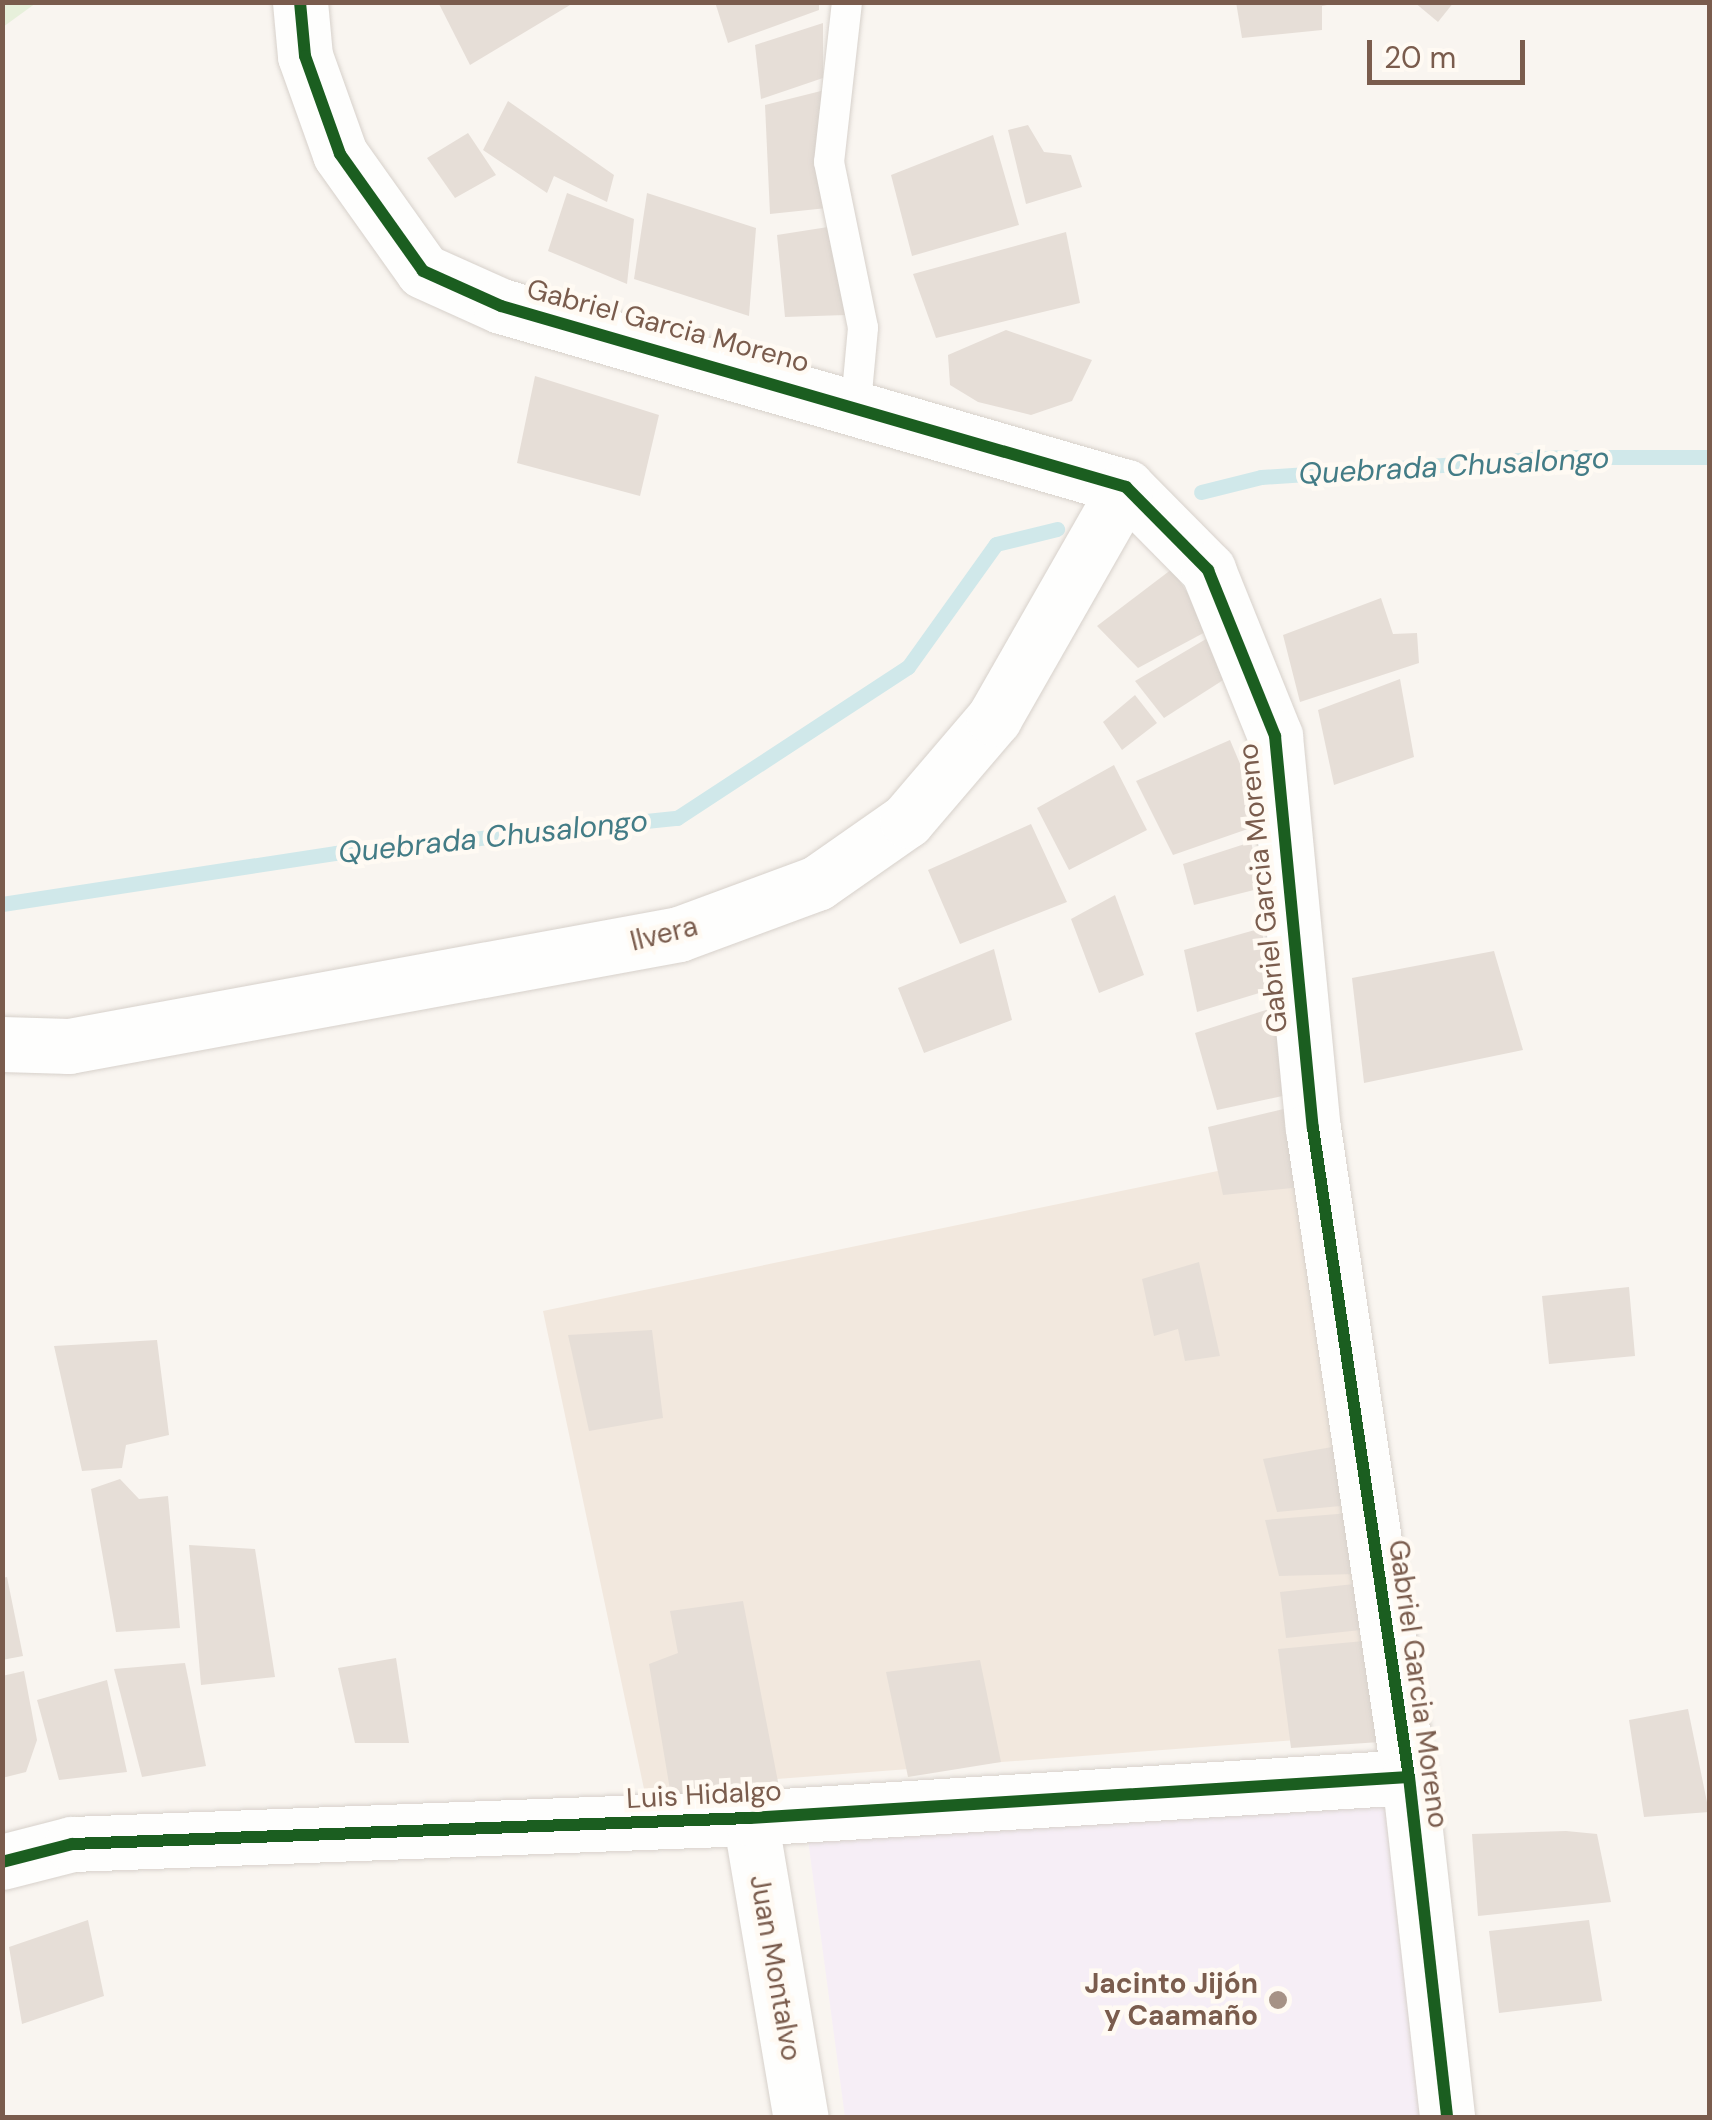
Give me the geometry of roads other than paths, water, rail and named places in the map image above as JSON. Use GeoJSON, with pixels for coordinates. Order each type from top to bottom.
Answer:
{"type":"FeatureCollection","features":[{"type":"Feature","properties":{"kind":"street","name":"Gabriel Garcia Moreno"},"geometry":{"type":"LineString","coordinates":[[300,2],[305,56],[340,154],[423,271],[501,306],[856,404],[1126,486],[1208,570],[1275,736],[1313,1128],[1408,1777],[1447,2118]]}},
{"type":"Feature","properties":{"kind":"street","name":"Ilvera"},"geometry":{"type":"LineString","coordinates":[[2,1044],[68,1046],[679,934],[817,883],[907,820],[994,718],[1126,486]]}},
{"type":"Feature","properties":{"kind":"street","name":"Luis Hidalgo"},"geometry":{"type":"LineString","coordinates":[[2,1862],[72,1844],[750,1818],[1408,1777]]}},
{"type":"Feature","properties":{"kind":"street","name":"Juan Montalvo"},"geometry":{"type":"LineString","coordinates":[[750,1818],[801,2118]]}},
{"type":"Feature","properties":{"kind":"lane"},"geometry":{"type":"LineString","coordinates":[[848,2],[829,162],[863,328],[856,404]]}},
{"type":"Feature","properties":{"kind":"waterway","name":"Quebrada Chusalongo"},"geometry":{"type":"LineString","coordinates":[[1201,492],[1261,477],[1563,457],[1710,457]]}},
{"type":"Feature","properties":{"kind":"waterway","name":"Quebrada Chusalongo"},"geometry":{"type":"LineString","coordinates":[[2,904],[336,853],[677,818],[908,667],[996,544],[1057,529]]}},
{"type":"Feature","properties":{"kind":"place","name":"Jacinto Jijón y Caamaño"},"geometry":{"type":"Point","coordinates":[1278,2000]}}]}
